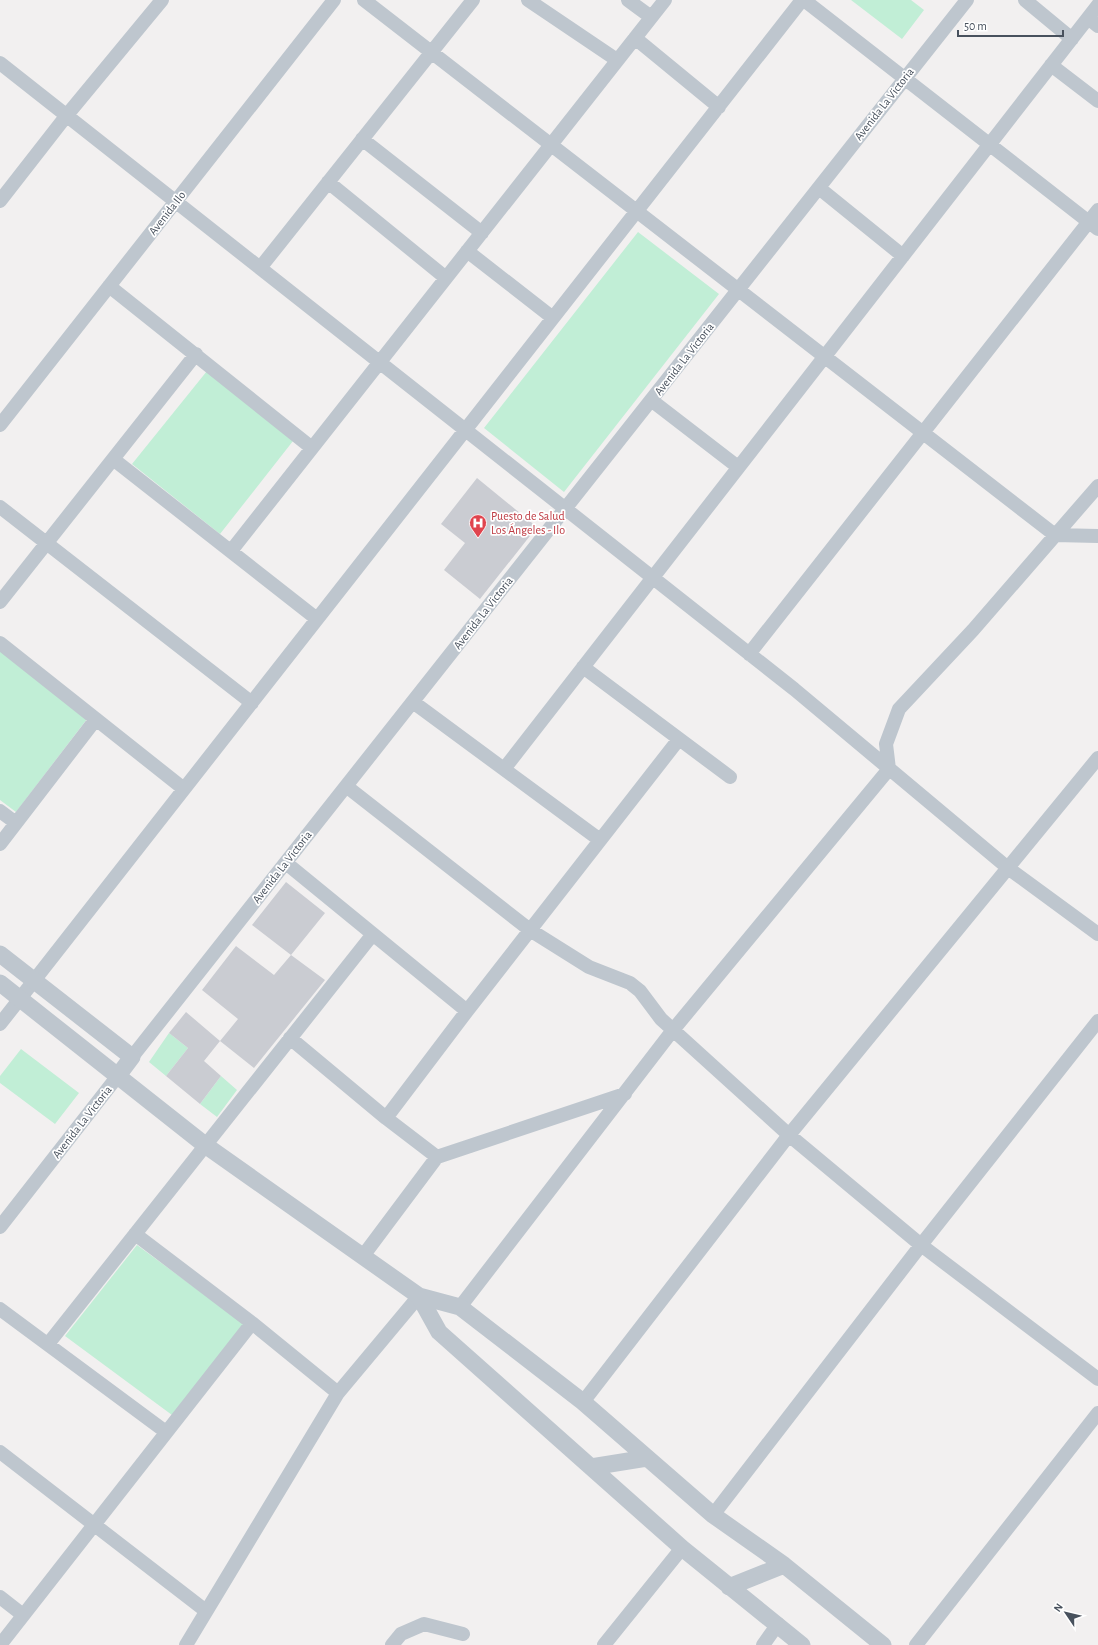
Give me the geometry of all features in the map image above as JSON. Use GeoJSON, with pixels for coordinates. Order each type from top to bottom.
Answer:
{"type":"FeatureCollection","features":[{"type":"Feature","properties":{"kind":"street"},"geometry":{"type":"LineString","coordinates":[[0,201],[67,115],[162,0]]}},
{"type":"Feature","properties":{"kind":"street","name":"Avenida Ilo"},"geometry":{"type":"LineString","coordinates":[[0,426],[334,0]]}},
{"type":"Feature","properties":{"kind":"street"},"geometry":{"type":"LineString","coordinates":[[364,0],[1055,535],[1098,536]]}},
{"type":"Feature","properties":{"kind":"street"},"geometry":{"type":"LineString","coordinates":[[260,268],[473,0]]}},
{"type":"Feature","properties":{"kind":"street"},"geometry":{"type":"LineString","coordinates":[[528,0],[617,60]]}},
{"type":"Feature","properties":{"kind":"street"},"geometry":{"type":"LineString","coordinates":[[628,0],[651,18]]}},
{"type":"Feature","properties":{"kind":"street"},"geometry":{"type":"LineString","coordinates":[[231,551],[665,0]]}},
{"type":"Feature","properties":{"kind":"street"},"geometry":{"type":"LineString","coordinates":[[0,1024],[803,0],[1093,225]]}},
{"type":"Feature","properties":{"kind":"street","name":"Avenida La Victoria"},"geometry":{"type":"LineString","coordinates":[[0,1227],[117,1076],[967,0]]}},
{"type":"Feature","properties":{"kind":"street"},"geometry":{"type":"LineString","coordinates":[[1025,0],[1072,38]]}},
{"type":"Feature","properties":{"kind":"street"},"geometry":{"type":"LineString","coordinates":[[504,769],[1072,38],[1093,22],[1098,5]]}},
{"type":"Feature","properties":{"kind":"street"},"geometry":{"type":"LineString","coordinates":[[635,38],[718,107]]}},
{"type":"Feature","properties":{"kind":"street"},"geometry":{"type":"LineString","coordinates":[[0,63],[794,688],[1008,868],[1098,934]]}},
{"type":"Feature","properties":{"kind":"street"},"geometry":{"type":"LineString","coordinates":[[1051,65],[1098,102]]}},
{"type":"Feature","properties":{"kind":"street"},"geometry":{"type":"LineString","coordinates":[[362,139],[482,232]]}},
{"type":"Feature","properties":{"kind":"street"},"geometry":{"type":"LineString","coordinates":[[328,182],[446,278]]}},
{"type":"Feature","properties":{"kind":"street"},"geometry":{"type":"LineString","coordinates":[[819,188],[903,256]]}},
{"type":"Feature","properties":{"kind":"street"},"geometry":{"type":"LineString","coordinates":[[750,654],[923,433],[1093,225],[1098,210]]}},
{"type":"Feature","properties":{"kind":"street"},"geometry":{"type":"LineString","coordinates":[[467,251],[553,318]]}},
{"type":"Feature","properties":{"kind":"street"},"geometry":{"type":"LineString","coordinates":[[109,286],[312,448]]}},
{"type":"Feature","properties":{"kind":"street"},"geometry":{"type":"LineString","coordinates":[[0,602],[196,354]]}},
{"type":"Feature","properties":{"kind":"street"},"geometry":{"type":"LineString","coordinates":[[651,400],[738,467]]}},
{"type":"Feature","properties":{"kind":"street"},"geometry":{"type":"LineString","coordinates":[[113,459],[317,619]]}},
{"type":"Feature","properties":{"kind":"street"},"geometry":{"type":"LineString","coordinates":[[460,1307],[674,1030],[889,769],[886,744],[899,709],[973,630],[1055,535],[1096,492]]}},
{"type":"Feature","properties":{"kind":"street"},"geometry":{"type":"LineString","coordinates":[[0,507],[252,703]]}},
{"type":"Feature","properties":{"kind":"street"},"geometry":{"type":"LineString","coordinates":[[0,643],[184,789]]}},
{"type":"Feature","properties":{"kind":"street"},"geometry":{"type":"LineString","coordinates":[[583,667],[730,777]]}},
{"type":"Feature","properties":{"kind":"street"},"geometry":{"type":"LineString","coordinates":[[413,702],[600,840]]}},
{"type":"Feature","properties":{"kind":"street"},"geometry":{"type":"LineString","coordinates":[[0,844],[96,719]]}},
{"type":"Feature","properties":{"kind":"street"},"geometry":{"type":"LineString","coordinates":[[386,1118],[467,1011],[679,739]]}},
{"type":"Feature","properties":{"kind":"street"},"geometry":{"type":"LineString","coordinates":[[583,1402],[789,1135],[1098,758]]}},
{"type":"Feature","properties":{"kind":"street"},"geometry":{"type":"LineString","coordinates":[[346,786],[530,930],[589,967],[630,982],[640,991],[661,1019],[789,1135],[921,1245],[1098,1380]]}},
{"type":"Feature","properties":{"kind":"street"},"geometry":{"type":"LineString","coordinates":[[0,811],[16,823]]}},
{"type":"Feature","properties":{"kind":"street"},"geometry":{"type":"LineString","coordinates":[[286,863],[467,1011]]}},
{"type":"Feature","properties":{"kind":"street"},"geometry":{"type":"LineString","coordinates":[[48,1344],[373,934]]}},
{"type":"Feature","properties":{"kind":"street"},"geometry":{"type":"LineString","coordinates":[[0,954],[132,1057]]}},
{"type":"Feature","properties":{"kind":"street"},"geometry":{"type":"LineString","coordinates":[[0,983],[206,1145],[419,1296],[460,1307],[583,1402],[713,1515],[784,1566],[884,1645]]}},
{"type":"Feature","properties":{"kind":"street"},"geometry":{"type":"LineString","coordinates":[[713,1515],[921,1245],[1098,1021]]}},
{"type":"Feature","properties":{"kind":"street"},"geometry":{"type":"LineString","coordinates":[[290,1038],[386,1118],[437,1157]]}},
{"type":"Feature","properties":{"kind":"street"},"geometry":{"type":"LineString","coordinates":[[364,1256],[437,1157],[625,1094]]}},
{"type":"Feature","properties":{"kind":"street"},"geometry":{"type":"LineString","coordinates":[[135,1234],[252,1323],[338,1393]]}},
{"type":"Feature","properties":{"kind":"street"},"geometry":{"type":"LineString","coordinates":[[186,1645],[338,1393],[419,1296]]}},
{"type":"Feature","properties":{"kind":"street"},"geometry":{"type":"LineString","coordinates":[[419,1296],[439,1332],[682,1548],[729,1587],[778,1624],[802,1645]]}},
{"type":"Feature","properties":{"kind":"street"},"geometry":{"type":"LineString","coordinates":[[0,1309],[166,1432]]}},
{"type":"Feature","properties":{"kind":"street"},"geometry":{"type":"LineString","coordinates":[[0,1645],[252,1323]]}},
{"type":"Feature","properties":{"kind":"street"},"geometry":{"type":"LineString","coordinates":[[916,1645],[1098,1413]]}},
{"type":"Feature","properties":{"kind":"street"},"geometry":{"type":"LineString","coordinates":[[0,1452],[206,1611]]}},
{"type":"Feature","properties":{"kind":"street"},"geometry":{"type":"LineString","coordinates":[[591,1467],[647,1458]]}},
{"type":"Feature","properties":{"kind":"street"},"geometry":{"type":"LineString","coordinates":[[604,1645],[682,1548]]}},
{"type":"Feature","properties":{"kind":"street"},"geometry":{"type":"LineString","coordinates":[[729,1587],[784,1566]]}},
{"type":"Feature","properties":{"kind":"street"},"geometry":{"type":"LineString","coordinates":[[0,1597],[23,1615]]}},
{"type":"Feature","properties":{"kind":"street"},"geometry":{"type":"LineString","coordinates":[[392,1645],[401,1634],[424,1624],[463,1634]]}},
{"type":"Feature","properties":{"kind":"street"},"geometry":{"type":"LineString","coordinates":[[763,1645],[778,1624]]}},
{"type":"Feature","properties":{"kind":"green space"},"geometry":{"type":"Polygon","coordinates":[[[851,0],[911,0],[924,10],[902,39],[851,0]]]}},
{"type":"Feature","properties":{"kind":"green space"},"geometry":{"type":"Polygon","coordinates":[[[638,232],[719,294],[564,492],[484,428],[638,232]]]}},
{"type":"Feature","properties":{"kind":"green space"},"geometry":{"type":"Polygon","coordinates":[[[207,371],[293,441],[220,534],[132,464],[207,371]]]}},
{"type":"Feature","properties":{"kind":"green space"},"geometry":{"type":"Polygon","coordinates":[[[0,650],[87,719],[16,812],[0,800],[0,650]]]}},
{"type":"Feature","properties":{"kind":"green space"},"geometry":{"type":"Polygon","coordinates":[[[169,1033],[188,1048],[166,1076],[149,1062],[169,1033]]]}},
{"type":"Feature","properties":{"kind":"green space"},"geometry":{"type":"Polygon","coordinates":[[[21,1049],[79,1093],[55,1124],[0,1083],[0,1076],[21,1049]]]}},
{"type":"Feature","properties":{"kind":"green space"},"geometry":{"type":"Polygon","coordinates":[[[221,1076],[237,1090],[217,1117],[200,1104],[221,1076]]]}},
{"type":"Feature","properties":{"kind":"green space"},"geometry":{"type":"Polygon","coordinates":[[[137,1245],[244,1324],[172,1415],[65,1336],[137,1245]]]}},
{"type":"Feature","properties":{"kind":"building"},"geometry":{"type":"Polygon","coordinates":[[[477,478],[537,527],[480,599],[444,570],[465,543],[441,524],[477,478]]]}},
{"type":"Feature","properties":{"kind":"building"},"geometry":{"type":"Polygon","coordinates":[[[286,882],[325,913],[291,955],[252,925],[286,882]]]}},
{"type":"Feature","properties":{"kind":"building"},"geometry":{"type":"Polygon","coordinates":[[[236,946],[274,975],[291,955],[325,980],[254,1068],[220,1041],[238,1019],[202,990],[236,946]]]}},
{"type":"Feature","properties":{"kind":"building"},"geometry":{"type":"Polygon","coordinates":[[[186,1012],[220,1041],[204,1061],[221,1076],[200,1104],[166,1076],[188,1048],[169,1033],[186,1012]]]}},
{"type":"Feature","properties":{"kind":"place","name":"Puesto de Salud Los Ángeles - Ilo"},"geometry":{"type":"Point","coordinates":[478,538]}}]}
